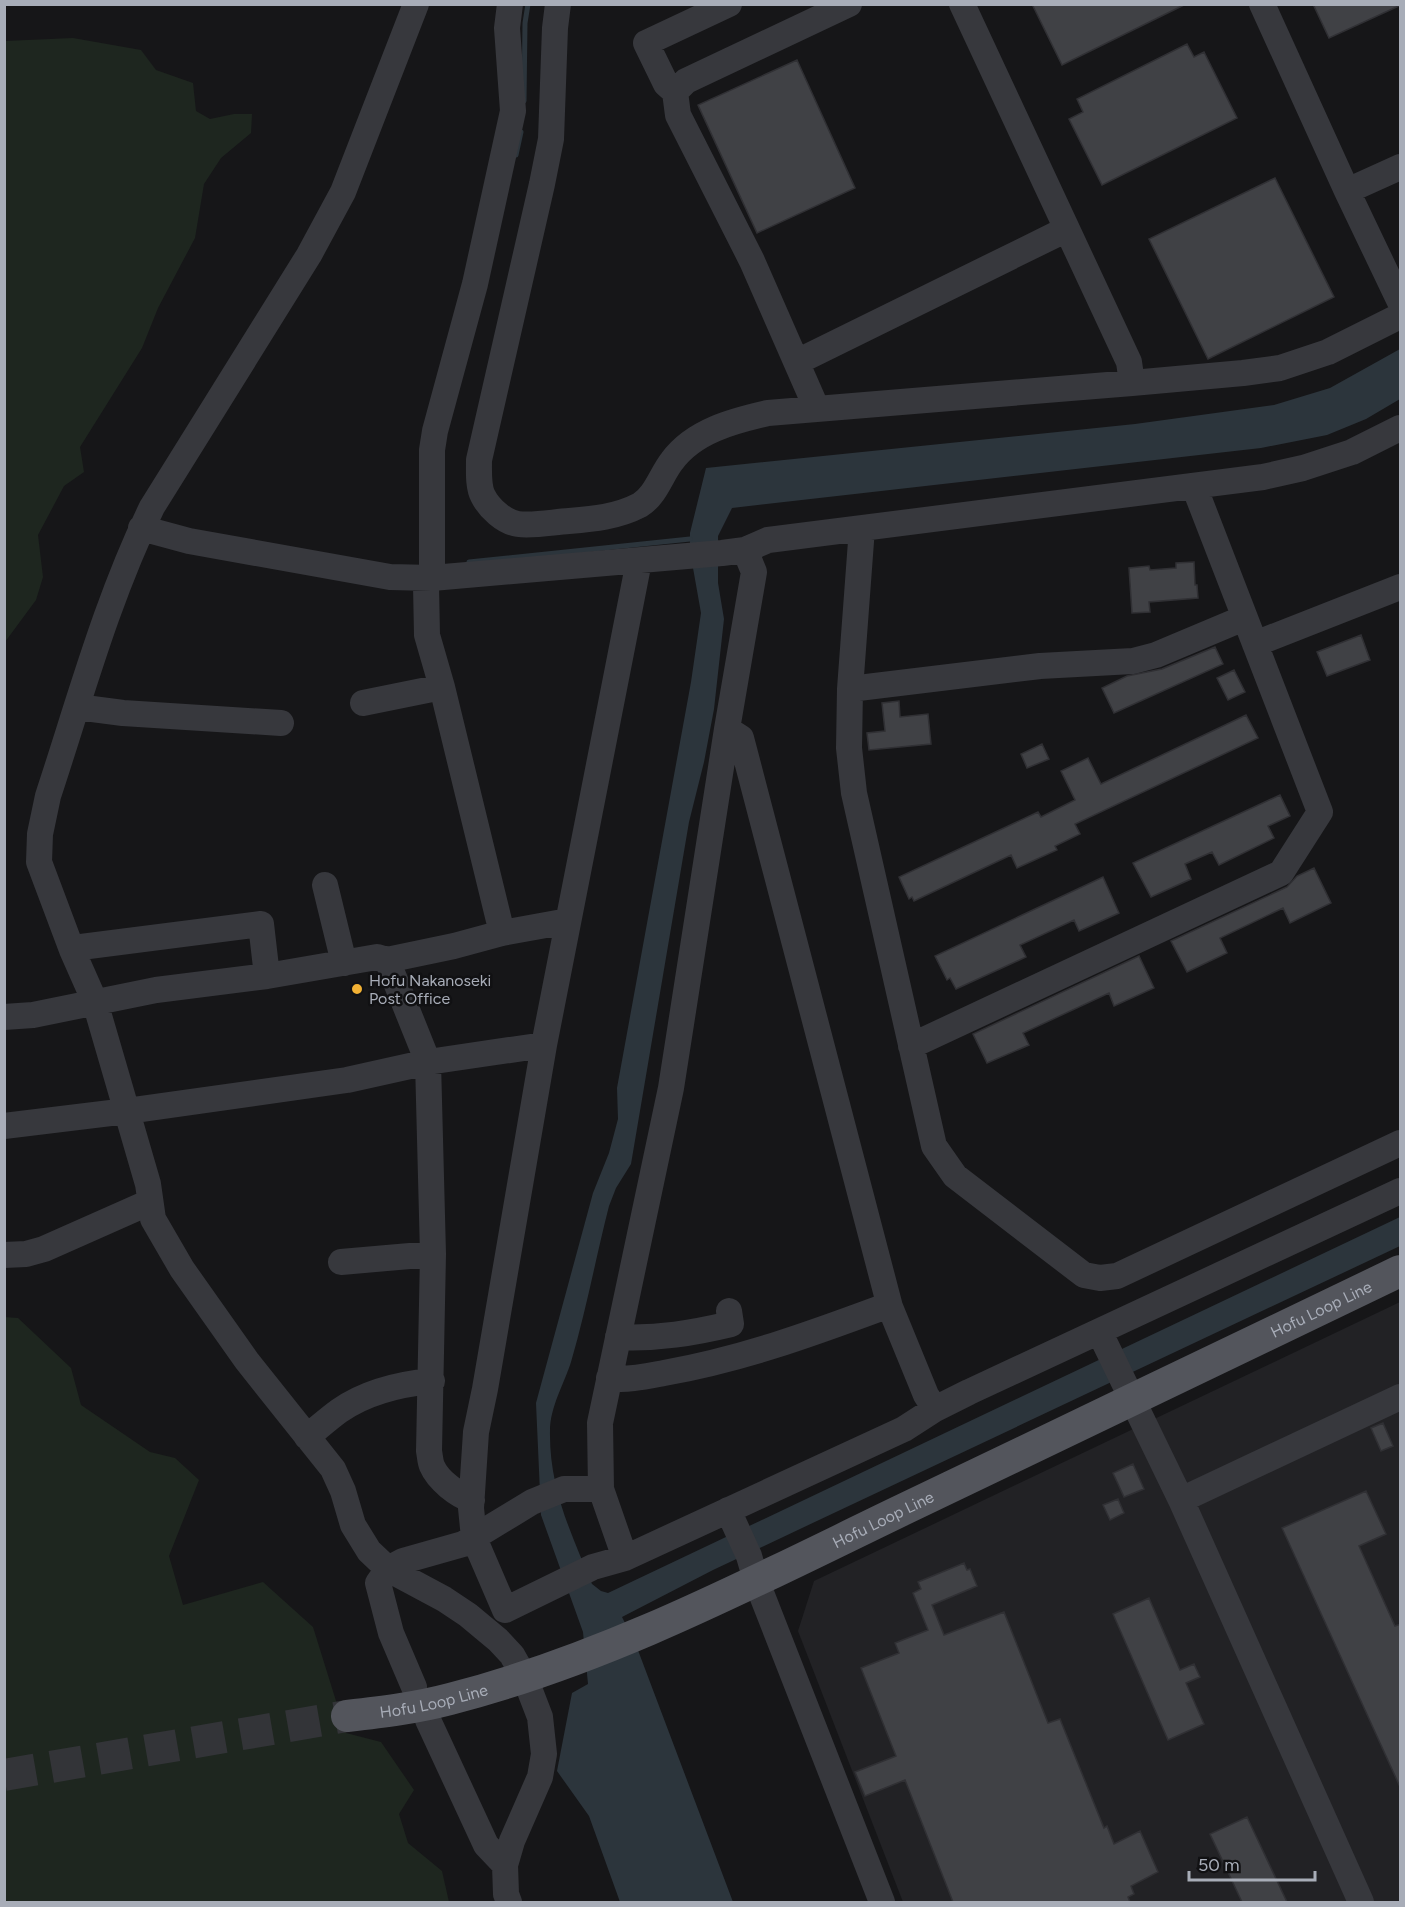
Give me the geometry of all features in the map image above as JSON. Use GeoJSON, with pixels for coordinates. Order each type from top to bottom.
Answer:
{"type":"FeatureCollection","features":[{"type":"Feature","properties":{"kind":"main road","name":"Hofu Loop Line"},"geometry":{"type":"LineString","coordinates":[[347,1716],[400,1710],[448,1700],[525,1678],[581,1658],[640,1633],[752,1568],[1131,1400],[1401,1272]]}},
{"type":"Feature","properties":{"kind":"street"},"geometry":{"type":"LineString","coordinates":[[416,4],[343,192],[309,255],[141,528],[123,570],[48,796],[40,834],[39,862],[72,950],[95,1002],[148,1184],[153,1219],[182,1269],[247,1361],[333,1469],[343,1491],[353,1525],[369,1551],[388,1569],[468,1614],[512,1655],[525,1678],[540,1717],[544,1754],[540,1778],[530,1805],[512,1841],[505,1865],[506,1894],[509,1902]]}},
{"type":"Feature","properties":{"kind":"street"},"geometry":{"type":"LineString","coordinates":[[502,933],[427,634],[426,585],[432,578],[432,450],[435,431],[475,284],[513,111],[507,28],[510,4]]}},
{"type":"Feature","properties":{"kind":"street"},"geometry":{"type":"LineString","coordinates":[[558,4],[550,139],[542,184],[479,460],[482,495],[502,517],[517,524],[603,518],[641,504],[654,492],[671,462],[687,443],[741,419],[768,412],[1243,374],[1280,368],[1328,352],[1401,316]]}},
{"type":"Feature","properties":{"kind":"street"},"geometry":{"type":"LineString","coordinates":[[729,4],[690,13],[646,43],[666,84],[675,92],[678,115],[752,261],[816,408]]}},
{"type":"Feature","properties":{"kind":"street"},"geometry":{"type":"LineString","coordinates":[[675,92],[686,81],[849,4]]}},
{"type":"Feature","properties":{"kind":"street"},"geometry":{"type":"LineString","coordinates":[[962,4],[1130,362],[1132,383]]}},
{"type":"Feature","properties":{"kind":"street"},"geometry":{"type":"LineString","coordinates":[[1262,4],[1347,192],[1401,302]]}},
{"type":"Feature","properties":{"kind":"street"},"geometry":{"type":"LineString","coordinates":[[1347,192],[1401,166]]}},
{"type":"Feature","properties":{"kind":"street"},"geometry":{"type":"LineString","coordinates":[[797,362],[1067,229]]}},
{"type":"Feature","properties":{"kind":"street"},"geometry":{"type":"LineString","coordinates":[[141,528],[189,541],[390,577],[432,578],[734,551],[768,540],[1263,477],[1303,468],[1352,452],[1401,428]]}},
{"type":"Feature","properties":{"kind":"street"},"geometry":{"type":"LineString","coordinates":[[911,1046],[1281,873],[1320,812],[1194,486]]}},
{"type":"Feature","properties":{"kind":"street"},"geometry":{"type":"LineString","coordinates":[[862,528],[850,690],[849,748],[854,793],[934,1146],[955,1176],[1084,1275],[1100,1278],[1117,1276],[1401,1143]]}},
{"type":"Feature","properties":{"kind":"street"},"geometry":{"type":"LineString","coordinates":[[625,1558],[601,1489],[600,1423],[671,1088],[727,729],[754,573],[734,551]]}},
{"type":"Feature","properties":{"kind":"street"},"geometry":{"type":"LineString","coordinates":[[639,561],[544,1045],[486,1389],[476,1432],[472,1500],[474,1538],[505,1610],[593,1567],[625,1558],[730,1514],[904,1429],[935,1409],[1101,1337],[1401,1191]]}},
{"type":"Feature","properties":{"kind":"street"},"geometry":{"type":"LineString","coordinates":[[1255,644],[1401,587]]}},
{"type":"Feature","properties":{"kind":"street"},"geometry":{"type":"LineString","coordinates":[[850,690],[1040,666],[1133,661],[1156,655],[1244,618]]}},
{"type":"Feature","properties":{"kind":"street"},"geometry":{"type":"LineString","coordinates":[[363,703],[442,687]]}},
{"type":"Feature","properties":{"kind":"street"},"geometry":{"type":"LineString","coordinates":[[77,707],[123,713],[281,723]]}},
{"type":"Feature","properties":{"kind":"street"},"geometry":{"type":"LineString","coordinates":[[727,729],[741,738],[891,1307],[926,1395],[935,1409]]}},
{"type":"Feature","properties":{"kind":"street"},"geometry":{"type":"LineString","coordinates":[[325,885],[344,963]]}},
{"type":"Feature","properties":{"kind":"street"},"geometry":{"type":"LineString","coordinates":[[4,1017],[33,1015],[156,990],[267,976],[377,957],[387,960],[502,933],[568,921]]}},
{"type":"Feature","properties":{"kind":"street"},"geometry":{"type":"LineString","coordinates":[[72,950],[261,924],[267,976]]}},
{"type":"Feature","properties":{"kind":"street"},"geometry":{"type":"LineString","coordinates":[[387,960],[428,1062],[433,1254],[429,1451],[432,1466],[439,1477],[461,1497],[472,1500]]}},
{"type":"Feature","properties":{"kind":"street"},"geometry":{"type":"LineString","coordinates":[[4,1126],[347,1080],[428,1062],[544,1045]]}},
{"type":"Feature","properties":{"kind":"street"},"geometry":{"type":"LineString","coordinates":[[4,1255],[26,1254],[44,1249],[150,1202]]}},
{"type":"Feature","properties":{"kind":"street"},"geometry":{"type":"LineString","coordinates":[[341,1262],[433,1254]]}},
{"type":"Feature","properties":{"kind":"street"},"geometry":{"type":"LineString","coordinates":[[609,1378],[648,1376],[747,1355],[787,1343],[881,1308],[891,1307]]}},
{"type":"Feature","properties":{"kind":"street"},"geometry":{"type":"LineString","coordinates":[[618,1337],[645,1338],[684,1335],[731,1324],[729,1311]]}},
{"type":"Feature","properties":{"kind":"street"},"geometry":{"type":"LineString","coordinates":[[1101,1337],[1181,1500],[1361,1902]]}},
{"type":"Feature","properties":{"kind":"street"},"geometry":{"type":"LineString","coordinates":[[307,1437],[340,1410],[357,1400],[392,1387],[432,1381]]}},
{"type":"Feature","properties":{"kind":"street"},"geometry":{"type":"LineString","coordinates":[[1181,1500],[1401,1397]]}},
{"type":"Feature","properties":{"kind":"street"},"geometry":{"type":"LineString","coordinates":[[414,1687],[392,1634],[378,1583],[388,1569],[403,1561],[463,1544],[532,1502],[564,1489],[601,1489]]}},
{"type":"Feature","properties":{"kind":"street"},"geometry":{"type":"LineString","coordinates":[[730,1514],[882,1902]]}},
{"type":"Feature","properties":{"kind":"street"},"geometry":{"type":"LineString","coordinates":[[428,1720],[486,1845],[505,1865]]}},
{"type":"Feature","properties":{"kind":"shaded area"},"geometry":{"type":"Polygon","coordinates":[[[73,38],[141,50],[156,70],[193,83],[196,111],[210,119],[234,114],[252,114],[251,133],[221,158],[204,184],[195,238],[158,308],[142,348],[80,447],[84,472],[64,486],[38,535],[43,577],[36,600],[5,642],[5,41],[73,38]]]}},
{"type":"Feature","properties":{"kind":"shaded area"},"geometry":{"type":"Polygon","coordinates":[[[1400,349],[1400,399],[1366,419],[1327,435],[1261,448],[732,508],[718,536],[718,583],[724,619],[714,709],[689,822],[631,1164],[616,1188],[609,1206],[571,1362],[555,1404],[551,1422],[551,1452],[557,1491],[569,1528],[592,1584],[608,1593],[1400,1217],[1400,1246],[713,1570],[622,1617],[636,1645],[733,1902],[620,1902],[589,1816],[557,1771],[572,1693],[588,1684],[583,1632],[541,1515],[536,1403],[593,1193],[609,1153],[618,1119],[617,1088],[691,682],[701,613],[690,551],[690,533],[706,468],[1135,424],[1274,405],[1330,388],[1400,349]]]}},
{"type":"Feature","properties":{"kind":"shaded area"},"geometry":{"type":"Polygon","coordinates":[[[1400,1302],[1400,1902],[903,1902],[798,1631],[814,1581],[1400,1302]]]}},
{"type":"Feature","properties":{"kind":"shaded area"},"geometry":{"type":"Polygon","coordinates":[[[4,1317],[18,1318],[71,1368],[81,1405],[150,1452],[175,1458],[199,1480],[169,1556],[183,1605],[263,1582],[313,1627],[346,1733],[381,1742],[414,1790],[399,1814],[408,1843],[442,1871],[449,1902],[5,1902],[4,1317]]]}},
{"type":"Feature","properties":{"kind":"building"},"geometry":{"type":"Polygon","coordinates":[[[1032,4],[1186,4],[1062,65],[1032,4]]]}},
{"type":"Feature","properties":{"kind":"building"},"geometry":{"type":"Polygon","coordinates":[[[1313,4],[1401,4],[1401,5],[1329,38],[1313,4]]]}},
{"type":"Feature","properties":{"kind":"building"},"geometry":{"type":"Polygon","coordinates":[[[1187,44],[1194,57],[1204,52],[1237,118],[1102,185],[1069,119],[1083,112],[1077,99],[1187,44]]]}},
{"type":"Feature","properties":{"kind":"building"},"geometry":{"type":"Polygon","coordinates":[[[797,60],[855,188],[757,233],[698,105],[797,60]]]}},
{"type":"Feature","properties":{"kind":"building"},"geometry":{"type":"Polygon","coordinates":[[[1275,178],[1334,297],[1208,359],[1149,239],[1275,178]]]}},
{"type":"Feature","properties":{"kind":"building"},"geometry":{"type":"Polygon","coordinates":[[[1194,562],[1198,598],[1149,602],[1150,612],[1132,613],[1129,568],[1149,566],[1150,570],[1176,568],[1176,563],[1194,562]]]}},
{"type":"Feature","properties":{"kind":"building"},"geometry":{"type":"Polygon","coordinates":[[[1361,635],[1370,660],[1327,676],[1317,652],[1361,635]]]}},
{"type":"Feature","properties":{"kind":"building"},"geometry":{"type":"Polygon","coordinates":[[[1215,647],[1223,664],[1114,713],[1102,688],[1127,676],[1162,669],[1215,647]]]}},
{"type":"Feature","properties":{"kind":"building"},"geometry":{"type":"Polygon","coordinates":[[[1234,670],[1245,692],[1228,700],[1217,678],[1234,670]]]}},
{"type":"Feature","properties":{"kind":"building"},"geometry":{"type":"Polygon","coordinates":[[[899,701],[900,717],[928,714],[931,744],[869,750],[867,733],[885,731],[882,703],[899,701]]]}},
{"type":"Feature","properties":{"kind":"building"},"geometry":{"type":"Polygon","coordinates":[[[1246,715],[1258,738],[1075,824],[1080,834],[1055,846],[1057,850],[1017,868],[1011,855],[914,901],[912,897],[909,899],[899,877],[1038,812],[1041,817],[1075,800],[1061,771],[1088,758],[1101,784],[1246,715]]]}},
{"type":"Feature","properties":{"kind":"building"},"geometry":{"type":"Polygon","coordinates":[[[1042,744],[1049,759],[1027,768],[1021,754],[1042,744]]]}},
{"type":"Feature","properties":{"kind":"building"},"geometry":{"type":"Polygon","coordinates":[[[1280,795],[1290,816],[1268,826],[1274,838],[1219,865],[1212,852],[1185,864],[1191,879],[1151,897],[1133,863],[1280,795]]]}},
{"type":"Feature","properties":{"kind":"building"},"geometry":{"type":"Polygon","coordinates":[[[1314,868],[1331,903],[1290,923],[1283,908],[1220,938],[1227,953],[1187,972],[1171,941],[1287,887],[1297,876],[1314,868]]]}},
{"type":"Feature","properties":{"kind":"building"},"geometry":{"type":"Polygon","coordinates":[[[1103,877],[1119,913],[1079,931],[1074,920],[1020,945],[1026,957],[956,989],[950,978],[947,980],[935,956],[1103,877]]]}},
{"type":"Feature","properties":{"kind":"building"},"geometry":{"type":"Polygon","coordinates":[[[1139,956],[1154,988],[1114,1006],[1109,993],[1023,1033],[1029,1045],[987,1063],[973,1034],[1139,956]]]}},
{"type":"Feature","properties":{"kind":"building"},"geometry":{"type":"Polygon","coordinates":[[[1383,1423],[1393,1446],[1381,1451],[1371,1428],[1383,1423]]]}},
{"type":"Feature","properties":{"kind":"building"},"geometry":{"type":"Polygon","coordinates":[[[1133,1464],[1144,1489],[1124,1497],[1113,1473],[1133,1464]]]}},
{"type":"Feature","properties":{"kind":"building"},"geometry":{"type":"Polygon","coordinates":[[[1366,1491],[1386,1534],[1359,1546],[1395,1626],[1401,1624],[1401,1789],[1282,1528],[1366,1491]]]}},
{"type":"Feature","properties":{"kind":"building"},"geometry":{"type":"Polygon","coordinates":[[[1118,1499],[1124,1513],[1110,1520],[1103,1505],[1118,1499]]]}},
{"type":"Feature","properties":{"kind":"building"},"geometry":{"type":"Polygon","coordinates":[[[964,1563],[967,1570],[970,1569],[977,1586],[932,1605],[944,1635],[1004,1612],[1048,1723],[1060,1719],[1104,1828],[1107,1826],[1114,1844],[1140,1831],[1158,1872],[1131,1886],[1134,1894],[1128,1897],[1130,1902],[953,1902],[905,1780],[865,1796],[855,1772],[896,1756],[861,1668],[899,1653],[895,1643],[928,1630],[913,1593],[921,1589],[918,1582],[964,1563]]]}},
{"type":"Feature","properties":{"kind":"building"},"geometry":{"type":"Polygon","coordinates":[[[1149,1598],[1180,1670],[1194,1664],[1200,1677],[1186,1683],[1204,1724],[1168,1740],[1113,1614],[1149,1598]]]}},
{"type":"Feature","properties":{"kind":"building"},"geometry":{"type":"Polygon","coordinates":[[[1247,1817],[1287,1902],[1242,1902],[1210,1834],[1247,1817]]]}},
{"type":"Feature","properties":{"kind":"waterway"},"geometry":{"type":"LineString","coordinates":[[524,101],[525,23],[528,4]]}},
{"type":"Feature","properties":{"kind":"waterway"},"geometry":{"type":"LineString","coordinates":[[516,155],[521,132]]}},
{"type":"Feature","properties":{"kind":"waterway"},"geometry":{"type":"LineString","coordinates":[[469,562],[690,539]]}},
{"type":"Feature","properties":{"kind":"tunnel"},"geometry":{"type":"LineString","coordinates":[[4,1775],[347,1716]]}},
{"type":"Feature","properties":{"kind":"place","name":"Hofu Nakanoseki Post Office"},"geometry":{"type":"Point","coordinates":[357,989]}}]}
